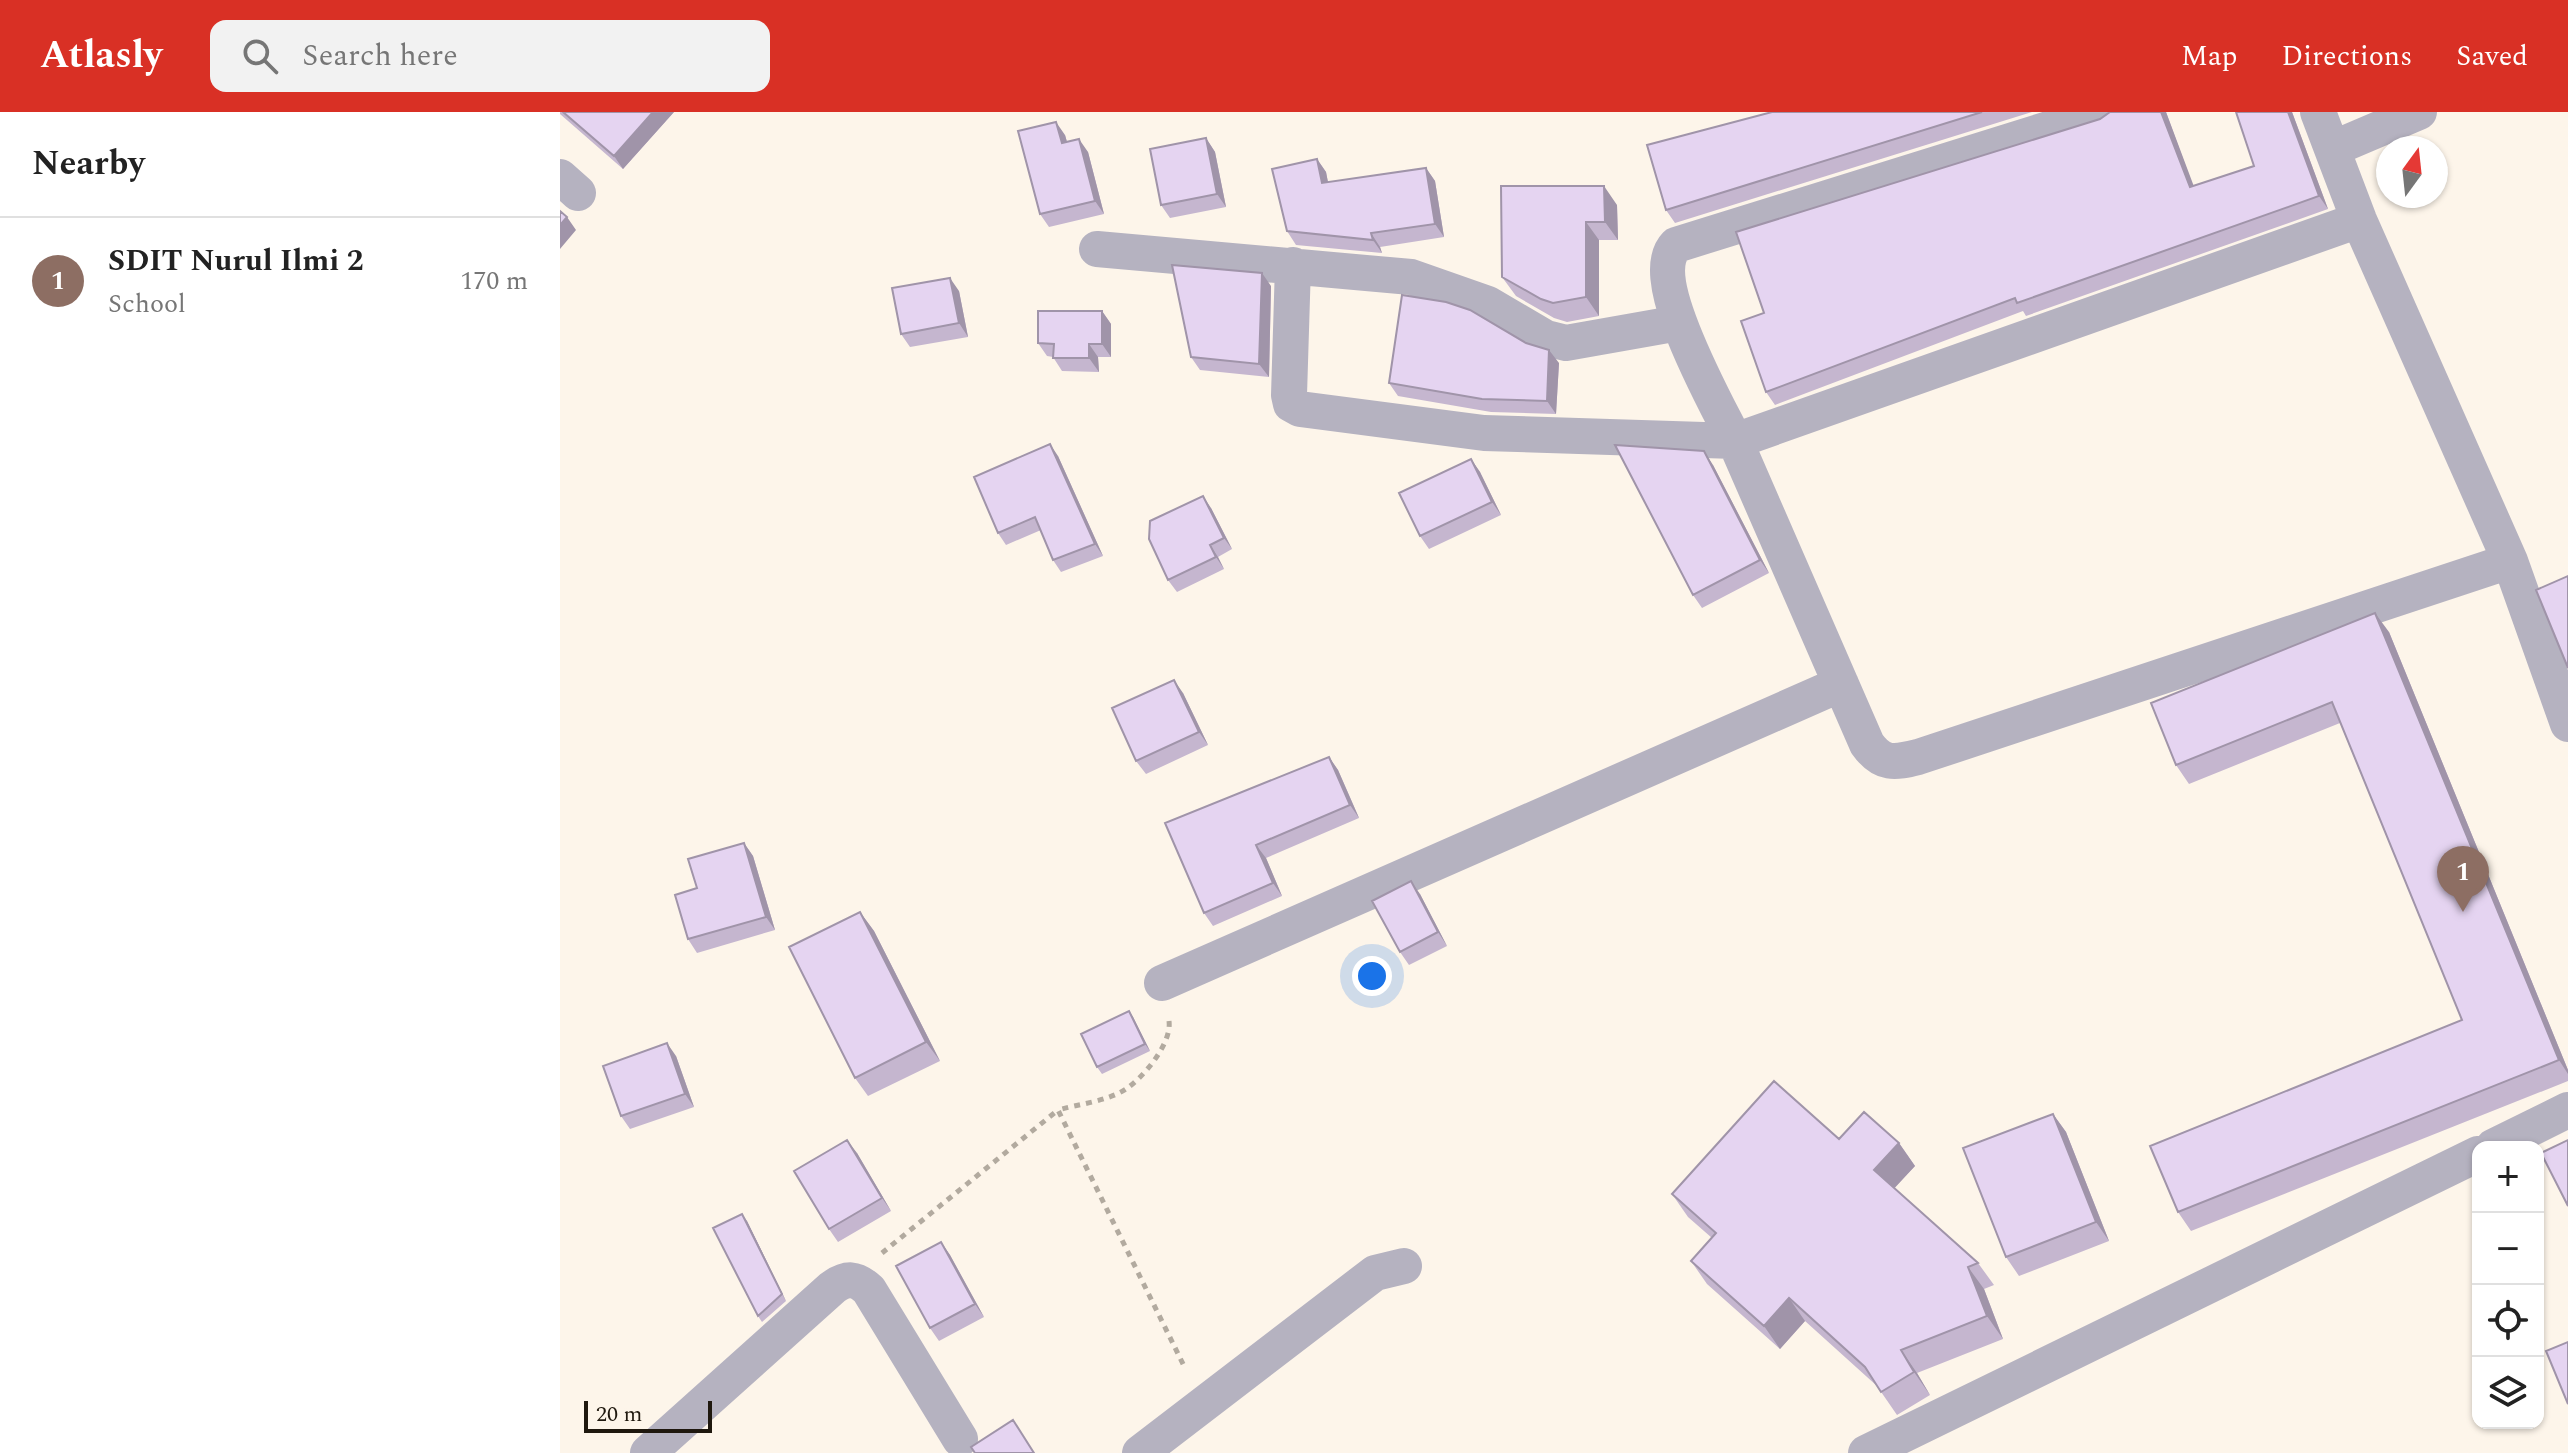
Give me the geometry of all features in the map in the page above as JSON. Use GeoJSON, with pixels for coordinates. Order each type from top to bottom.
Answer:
{"type":"FeatureCollection","features":[{"type":"Feature","properties":{"kind":"street"},"geometry":{"type":"LineString","coordinates":[[2103,112],[1676,245],[1667,267],[1679,323],[1735,441],[1867,744],[1882,760],[1895,762],[2510,561]]}},
{"type":"Feature","properties":{"kind":"street"},"geometry":{"type":"LineString","coordinates":[[2318,112],[2359,220],[2510,561],[2568,724]]}},
{"type":"Feature","properties":{"kind":"street"},"geometry":{"type":"LineString","coordinates":[[2332,149],[2419,112]]}},
{"type":"Feature","properties":{"kind":"street"},"geometry":{"type":"LineString","coordinates":[[1293,265],[1289,395],[1291,404],[1300,409],[1484,433],[1735,441],[2359,220]]}},
{"type":"Feature","properties":{"kind":"street"},"geometry":{"type":"LineString","coordinates":[[1097,249],[1390,274],[1428,282],[1488,304],[1546,338],[1560,342],[1679,323]]}},
{"type":"Feature","properties":{"kind":"street"},"geometry":{"type":"LineString","coordinates":[[1162,983],[1841,684]]}},
{"type":"Feature","properties":{"kind":"street"},"geometry":{"type":"LineString","coordinates":[[2505,1141],[2568,1110]]}},
{"type":"Feature","properties":{"kind":"street"},"geometry":{"type":"LineString","coordinates":[[1866,1453],[2472,1157]]}},
{"type":"Feature","properties":{"kind":"street"},"geometry":{"type":"LineString","coordinates":[[1140,1453],[1375,1273],[1404,1266]]}},
{"type":"Feature","properties":{"kind":"street"},"geometry":{"type":"LineString","coordinates":[[648,1453],[832,1288],[850,1279],[859,1281],[869,1290],[960,1439]]}},
{"type":"Feature","properties":{"kind":"path"},"geometry":{"type":"LineString","coordinates":[[850,1279],[1058,1110],[1126,1089],[1157,1057],[1170,1026],[1162,983]]}},
{"type":"Feature","properties":{"kind":"path"},"geometry":{"type":"LineString","coordinates":[[1058,1110],[1203,1405]]}},
{"type":"Feature","properties":{"kind":"building"},"geometry":{"type":"Polygon","coordinates":[[[563,112],[653,112],[614,156],[563,112]]]}},
{"type":"Feature","properties":{"kind":"building"},"geometry":{"type":"Polygon","coordinates":[[[1772,112],[1982,112],[1666,210],[1647,145],[1772,112]]]}},
{"type":"Feature","properties":{"kind":"building"},"geometry":{"type":"Polygon","coordinates":[[[2110,112],[2161,112],[2190,187],[2254,166],[2236,112],[2288,112],[2319,196],[2017,303],[2015,298],[1766,392],[1741,321],[1764,313],[1736,232],[2100,119],[2110,112]]]}},
{"type":"Feature","properties":{"kind":"building"},"geometry":{"type":"Polygon","coordinates":[[[1056,122],[1062,143],[1079,139],[1095,201],[1040,214],[1018,131],[1056,122]]]}},
{"type":"Feature","properties":{"kind":"building"},"geometry":{"type":"Polygon","coordinates":[[[1206,138],[1217,194],[1161,205],[1150,149],[1206,138]]]}},
{"type":"Feature","properties":{"kind":"building"},"geometry":{"type":"Polygon","coordinates":[[[1317,159],[1322,183],[1426,168],[1435,224],[1371,233],[1373,240],[1287,231],[1272,169],[1317,159]]]}},
{"type":"Feature","properties":{"kind":"building"},"geometry":{"type":"Polygon","coordinates":[[[1501,186],[1604,186],[1605,222],[1586,222],[1586,297],[1553,303],[1502,277],[1501,186]]]}},
{"type":"Feature","properties":{"kind":"building"},"geometry":{"type":"Polygon","coordinates":[[[560,211],[567,217],[560,225],[560,211]]]}},
{"type":"Feature","properties":{"kind":"building"},"geometry":{"type":"Polygon","coordinates":[[[1172,265],[1262,273],[1259,364],[1191,357],[1172,265]]]}},
{"type":"Feature","properties":{"kind":"building"},"geometry":{"type":"Polygon","coordinates":[[[950,278],[959,323],[901,334],[892,288],[950,278]]]}},
{"type":"Feature","properties":{"kind":"building"},"geometry":{"type":"Polygon","coordinates":[[[1402,295],[1446,302],[1470,310],[1526,343],[1549,350],[1547,401],[1482,399],[1389,383],[1402,295]]]}},
{"type":"Feature","properties":{"kind":"building"},"geometry":{"type":"Polygon","coordinates":[[[1038,311],[1102,311],[1102,344],[1089,344],[1089,358],[1053,358],[1054,344],[1038,343],[1038,311]]]}},
{"type":"Feature","properties":{"kind":"building"},"geometry":{"type":"Polygon","coordinates":[[[1050,444],[1095,544],[1053,560],[1035,517],[998,533],[974,477],[1050,444]]]}},
{"type":"Feature","properties":{"kind":"building"},"geometry":{"type":"Polygon","coordinates":[[[1615,445],[1704,451],[1760,560],[1693,595],[1615,445]]]}},
{"type":"Feature","properties":{"kind":"building"},"geometry":{"type":"Polygon","coordinates":[[[1471,459],[1492,502],[1420,536],[1399,493],[1471,459]]]}},
{"type":"Feature","properties":{"kind":"building"},"geometry":{"type":"Polygon","coordinates":[[[1203,496],[1224,538],[1210,545],[1216,557],[1168,580],[1149,539],[1150,521],[1203,496]]]}},
{"type":"Feature","properties":{"kind":"building"},"geometry":{"type":"Polygon","coordinates":[[[2568,576],[2568,668],[2536,590],[2568,576]]]}},
{"type":"Feature","properties":{"kind":"building"},"geometry":{"type":"Polygon","coordinates":[[[2375,613],[2559,1060],[2178,1212],[2150,1146],[2462,1020],[2332,702],[2176,765],[2151,703],[2375,613]]]}},
{"type":"Feature","properties":{"kind":"building"},"geometry":{"type":"Polygon","coordinates":[[[1174,680],[1199,732],[1136,761],[1112,708],[1174,680]]]}},
{"type":"Feature","properties":{"kind":"building"},"geometry":{"type":"Polygon","coordinates":[[[1329,757],[1350,805],[1256,845],[1273,883],[1204,913],[1165,823],[1329,757]]]}},
{"type":"Feature","properties":{"kind":"building"},"geometry":{"type":"Polygon","coordinates":[[[744,843],[766,917],[688,939],[675,895],[697,888],[688,859],[744,843]]]}},
{"type":"Feature","properties":{"kind":"building"},"geometry":{"type":"Polygon","coordinates":[[[1411,881],[1438,932],[1400,952],[1372,901],[1411,881]]]}},
{"type":"Feature","properties":{"kind":"building"},"geometry":{"type":"Polygon","coordinates":[[[860,912],[926,1042],[855,1078],[789,947],[860,912]]]}},
{"type":"Feature","properties":{"kind":"building"},"geometry":{"type":"Polygon","coordinates":[[[1129,1011],[1145,1044],[1097,1067],[1081,1034],[1129,1011]]]}},
{"type":"Feature","properties":{"kind":"building"},"geometry":{"type":"Polygon","coordinates":[[[667,1043],[685,1094],[621,1116],[603,1066],[667,1043]]]}},
{"type":"Feature","properties":{"kind":"building"},"geometry":{"type":"Polygon","coordinates":[[[1774,1081],[1839,1139],[1864,1112],[1899,1143],[1874,1170],[1978,1263],[1968,1267],[1987,1316],[1901,1350],[1914,1372],[1881,1392],[1865,1367],[1789,1298],[1764,1326],[1691,1261],[1716,1233],[1672,1194],[1774,1081]]]}},
{"type":"Feature","properties":{"kind":"building"},"geometry":{"type":"Polygon","coordinates":[[[2053,1114],[2096,1222],[2006,1257],[1963,1148],[2053,1114]]]}},
{"type":"Feature","properties":{"kind":"building"},"geometry":{"type":"Polygon","coordinates":[[[847,1140],[882,1198],[829,1229],[794,1171],[847,1140]]]}},
{"type":"Feature","properties":{"kind":"building"},"geometry":{"type":"Polygon","coordinates":[[[2568,1140],[2568,1206],[2544,1159],[2544,1152],[2568,1140]]]}},
{"type":"Feature","properties":{"kind":"building"},"geometry":{"type":"Polygon","coordinates":[[[742,1214],[782,1294],[758,1316],[713,1228],[742,1214]]]}},
{"type":"Feature","properties":{"kind":"building"},"geometry":{"type":"Polygon","coordinates":[[[941,1242],[975,1304],[930,1328],[896,1266],[941,1242]]]}},
{"type":"Feature","properties":{"kind":"building"},"geometry":{"type":"Polygon","coordinates":[[[2568,1342],[2568,1404],[2546,1351],[2568,1342]]]}},
{"type":"Feature","properties":{"kind":"building"},"geometry":{"type":"Polygon","coordinates":[[[1013,1420],[1034,1453],[975,1453],[971,1447],[1013,1420]]]}},
{"type":"Feature","properties":{"kind":"place","name":"SDIT Nurul Ilmi 2"},"geometry":{"type":"Point","coordinates":[2463,912]}}]}
